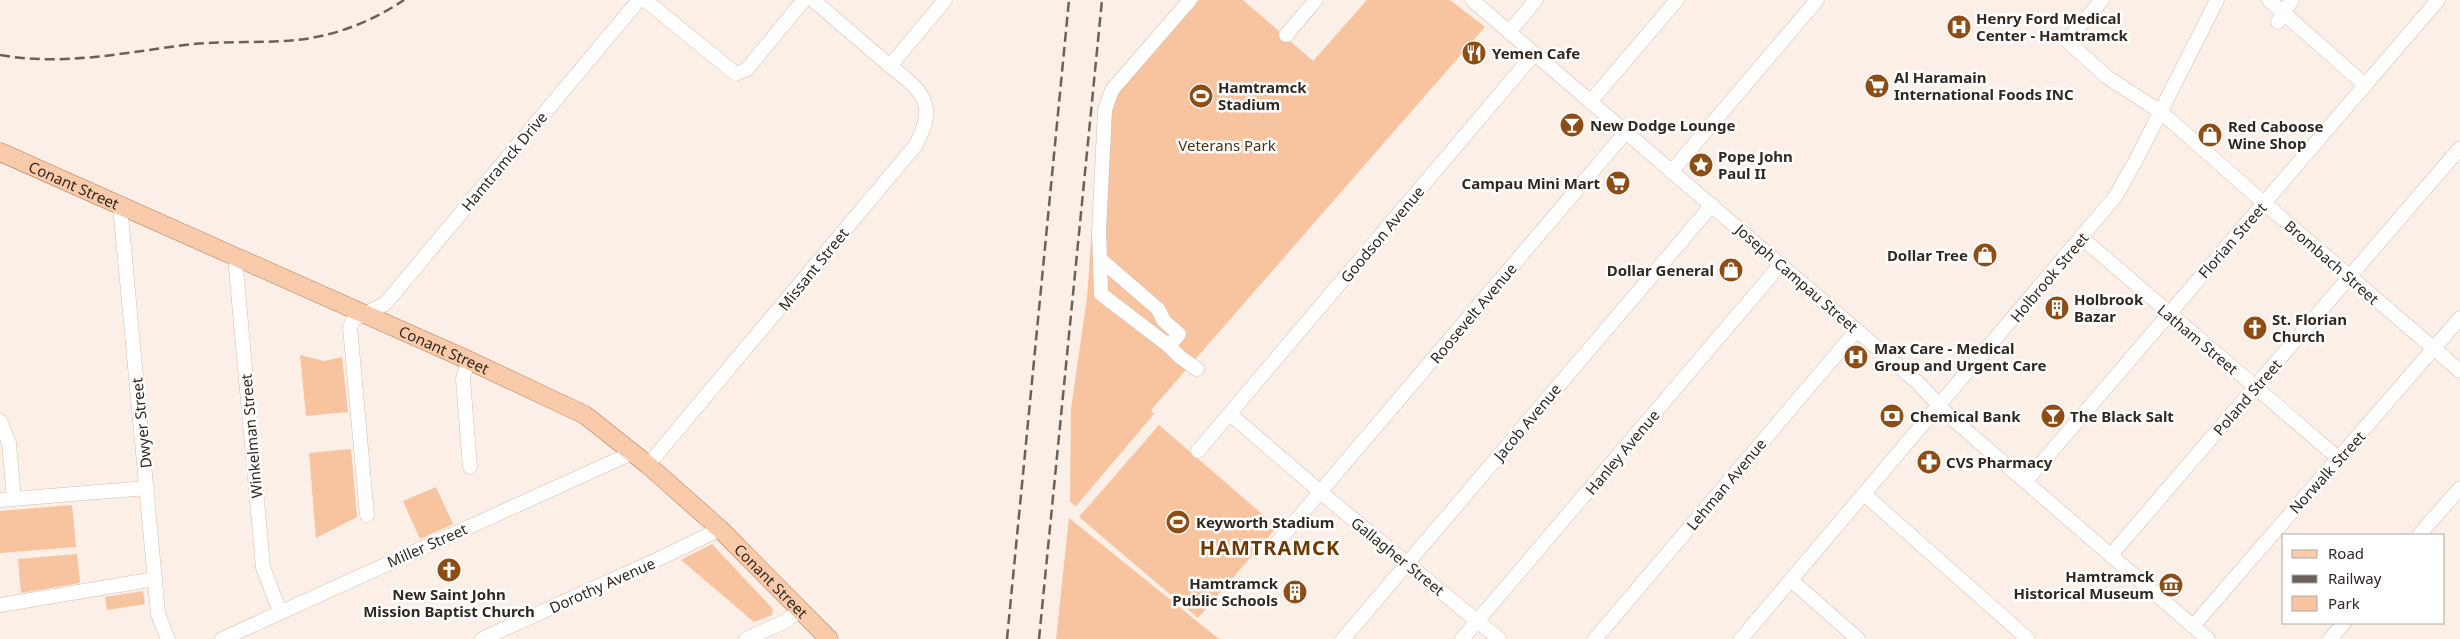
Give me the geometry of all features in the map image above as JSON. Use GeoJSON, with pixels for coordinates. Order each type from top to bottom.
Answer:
{"type":"FeatureCollection","features":[{"type":"Feature","properties":{"kind":"main road","name":"Conant Street"},"geometry":{"type":"LineString","coordinates":[[0,152],[468,360],[586,416],[648,466],[720,529],[829,639]]}},
{"type":"Feature","properties":{"kind":"street","name":"Hamtramck Drive"},"geometry":{"type":"LineString","coordinates":[[363,313],[385,304],[639,0]]}},
{"type":"Feature","properties":{"kind":"street"},"geometry":{"type":"LineString","coordinates":[[645,0],[736,74],[747,69],[804,0]]}},
{"type":"Feature","properties":{"kind":"street","name":"Missant Street"},"geometry":{"type":"LineString","coordinates":[[648,466],[915,146],[926,126],[927,111],[920,91],[813,0]]}},
{"type":"Feature","properties":{"kind":"street"},"geometry":{"type":"LineString","coordinates":[[890,66],[945,0]]}},
{"type":"Feature","properties":{"kind":"street"},"geometry":{"type":"LineString","coordinates":[[1190,0],[1112,90],[1106,110],[1099,231],[1101,294],[1197,369]]}},
{"type":"Feature","properties":{"kind":"street"},"geometry":{"type":"LineString","coordinates":[[1288,35],[1316,0]]}},
{"type":"Feature","properties":{"kind":"street","name":"Joseph Campau Street"},"geometry":{"type":"LineString","coordinates":[[1472,0],[1917,382],[1938,406],[2208,639]]}},
{"type":"Feature","properties":{"kind":"street"},"geometry":{"type":"LineString","coordinates":[[1509,32],[1536,0]]}},
{"type":"Feature","properties":{"kind":"street"},"geometry":{"type":"LineString","coordinates":[[1590,102],[1677,0]]}},
{"type":"Feature","properties":{"kind":"street"},"geometry":{"type":"LineString","coordinates":[[1671,172],[1817,0]]}},
{"type":"Feature","properties":{"kind":"street","name":"Brombach Street"},"geometry":{"type":"LineString","coordinates":[[2102,0],[2071,36],[2065,39],[2107,77],[2161,112],[2460,371]]}},
{"type":"Feature","properties":{"kind":"street","name":"Holbrook Street"},"geometry":{"type":"LineString","coordinates":[[1741,639],[2115,197],[2161,112],[2217,0]]}},
{"type":"Feature","properties":{"kind":"street"},"geometry":{"type":"LineString","coordinates":[[2269,0],[2281,18],[2365,85]]}},
{"type":"Feature","properties":{"kind":"street"},"geometry":{"type":"LineString","coordinates":[[2281,18],[2292,0]]}},
{"type":"Feature","properties":{"kind":"street","name":"Florian Street"},"geometry":{"type":"LineString","coordinates":[[2026,480],[2438,0]]}},
{"type":"Feature","properties":{"kind":"street","name":"Goodson Avenue"},"geometry":{"type":"LineString","coordinates":[[1198,451],[1534,54]]}},
{"type":"Feature","properties":{"kind":"street","name":"Roosevelt Avenue"},"geometry":{"type":"LineString","coordinates":[[1276,544],[1625,133]]}},
{"type":"Feature","properties":{"kind":"street","name":"Poland Street"},"geometry":{"type":"LineString","coordinates":[[2111,555],[2460,148]]}},
{"type":"Feature","properties":{"kind":"street","name":"Dwyer Street"},"geometry":{"type":"LineString","coordinates":[[120,205],[154,578],[158,614],[168,639]]}},
{"type":"Feature","properties":{"kind":"street","name":"Jacob Avenue"},"geometry":{"type":"LineString","coordinates":[[1343,639],[1712,205]]}},
{"type":"Feature","properties":{"kind":"street","name":"Latham Street"},"geometry":{"type":"LineString","coordinates":[[2082,238],[2168,314],[2338,458]]}},
{"type":"Feature","properties":{"kind":"street","name":"Winkelman Street"},"geometry":{"type":"LineString","coordinates":[[235,256],[263,567],[280,612]]}},
{"type":"Feature","properties":{"kind":"street"},"geometry":{"type":"LineString","coordinates":[[1100,258],[1158,309],[1164,321],[1179,334],[1169,346]]}},
{"type":"Feature","properties":{"kind":"street","name":"Hanley Avenue"},"geometry":{"type":"LineString","coordinates":[[1462,639],[1781,264]]}},
{"type":"Feature","properties":{"kind":"street"},"geometry":{"type":"LineString","coordinates":[[363,313],[354,319],[350,327],[368,515]]}},
{"type":"Feature","properties":{"kind":"street","name":"Norwalk Street"},"geometry":{"type":"LineString","coordinates":[[2193,626],[2460,318]]}},
{"type":"Feature","properties":{"kind":"street","name":"Lehman Avenue"},"geometry":{"type":"LineString","coordinates":[[1595,639],[1857,330]]}},
{"type":"Feature","properties":{"kind":"street"},"geometry":{"type":"LineString","coordinates":[[468,360],[463,379],[470,467]]}},
{"type":"Feature","properties":{"kind":"street","name":"Gallagher Street"},"geometry":{"type":"LineString","coordinates":[[1230,414],[1499,639]]}},
{"type":"Feature","properties":{"kind":"street"},"geometry":{"type":"LineString","coordinates":[[0,421],[8,443],[7,500],[147,488]]}},
{"type":"Feature","properties":{"kind":"street","name":"Miller Street"},"geometry":{"type":"LineString","coordinates":[[222,639],[632,454]]}},
{"type":"Feature","properties":{"kind":"street"},"geometry":{"type":"LineString","coordinates":[[2420,534],[2460,488]]}},
{"type":"Feature","properties":{"kind":"street"},"geometry":{"type":"LineString","coordinates":[[1864,494],[2028,639]]}},
{"type":"Feature","properties":{"kind":"street","name":"Dorothy Avenue"},"geometry":{"type":"LineString","coordinates":[[482,639],[720,529]]}},
{"type":"Feature","properties":{"kind":"street"},"geometry":{"type":"LineString","coordinates":[[0,605],[154,578]]}},
{"type":"Feature","properties":{"kind":"street"},"geometry":{"type":"LineString","coordinates":[[1791,580],[1858,639]]}},
{"type":"Feature","properties":{"kind":"street"},"geometry":{"type":"LineString","coordinates":[[746,639],[786,621],[801,609]]}},
{"type":"Feature","properties":{"kind":"street"},"geometry":{"type":"LineString","coordinates":[[2330,639],[2343,624]]}},
{"type":"Feature","properties":{"kind":"green space","name":"Veterans Park"},"geometry":{"type":"Polygon","coordinates":[[[1199,0],[1243,0],[1313,61],[1367,0],[1450,0],[1485,27],[1151,410],[1154,414],[1076,506],[1070,502],[1071,409],[1087,298],[1100,112],[1199,0]]]}},
{"type":"Feature","properties":{"kind":"green space"},"geometry":{"type":"Polygon","coordinates":[[[300,355],[324,361],[342,357],[348,412],[306,416],[300,355]]]}},
{"type":"Feature","properties":{"kind":"green space","name":"Keyworth Stadium"},"geometry":{"type":"Polygon","coordinates":[[[1159,425],[1277,527],[1198,618],[1079,517],[1159,425]]]}},
{"type":"Feature","properties":{"kind":"green space"},"geometry":{"type":"Polygon","coordinates":[[[351,449],[357,517],[316,538],[309,453],[351,449]]]}},
{"type":"Feature","properties":{"kind":"green space"},"geometry":{"type":"Polygon","coordinates":[[[436,487],[453,524],[420,539],[403,501],[436,487]]]}},
{"type":"Feature","properties":{"kind":"green space"},"geometry":{"type":"Polygon","coordinates":[[[72,505],[76,547],[0,553],[0,511],[72,505]]]}},
{"type":"Feature","properties":{"kind":"green space"},"geometry":{"type":"Polygon","coordinates":[[[1069,518],[1219,639],[1056,639],[1069,518]]]}},
{"type":"Feature","properties":{"kind":"green space"},"geometry":{"type":"Polygon","coordinates":[[[712,544],[773,609],[772,615],[754,622],[681,560],[712,544]]]}},
{"type":"Feature","properties":{"kind":"green space"},"geometry":{"type":"Polygon","coordinates":[[[77,554],[80,583],[21,593],[18,559],[77,554]]]}},
{"type":"Feature","properties":{"kind":"green space"},"geometry":{"type":"Polygon","coordinates":[[[143,591],[145,604],[107,610],[105,597],[143,591]]]}},
{"type":"Feature","properties":{"kind":"railway"},"geometry":{"type":"LineString","coordinates":[[0,55],[23,58],[70,59],[197,44],[300,40],[347,29],[390,9],[404,0]]}},
{"type":"Feature","properties":{"kind":"railway"},"geometry":{"type":"LineString","coordinates":[[1007,639],[1069,0]]}},
{"type":"Feature","properties":{"kind":"railway"},"geometry":{"type":"LineString","coordinates":[[1039,639],[1102,0]]}},
{"type":"Feature","properties":{"kind":"place","name":"Henry Ford Medical Center - Hamtramck"},"geometry":{"type":"Point","coordinates":[1959,27]}},
{"type":"Feature","properties":{"kind":"place","name":"Yemen Cafe"},"geometry":{"type":"Point","coordinates":[1474,53]}},
{"type":"Feature","properties":{"kind":"place","name":"Al Haramain International Foods INC"},"geometry":{"type":"Point","coordinates":[1877,86]}},
{"type":"Feature","properties":{"kind":"place","name":"Hamtramck Stadium"},"geometry":{"type":"Point","coordinates":[1201,96]}},
{"type":"Feature","properties":{"kind":"place","name":"New Dodge Lounge"},"geometry":{"type":"Point","coordinates":[1572,125]}},
{"type":"Feature","properties":{"kind":"place","name":"Red Caboose Wine Shop"},"geometry":{"type":"Point","coordinates":[2210,135]}},
{"type":"Feature","properties":{"kind":"place","name":"Pope John Paul II"},"geometry":{"type":"Point","coordinates":[1701,165]}},
{"type":"Feature","properties":{"kind":"place","name":"Campau Mini Mart"},"geometry":{"type":"Point","coordinates":[1618,183]}},
{"type":"Feature","properties":{"kind":"place","name":"Dollar Tree"},"geometry":{"type":"Point","coordinates":[1985,255]}},
{"type":"Feature","properties":{"kind":"place","name":"Dollar General"},"geometry":{"type":"Point","coordinates":[1731,270]}},
{"type":"Feature","properties":{"kind":"place","name":"Holbrook Bazar"},"geometry":{"type":"Point","coordinates":[2057,308]}},
{"type":"Feature","properties":{"kind":"place","name":"St. Florian Church"},"geometry":{"type":"Point","coordinates":[2255,328]}},
{"type":"Feature","properties":{"kind":"place","name":"Max Care - Medical Group and Urgent Care"},"geometry":{"type":"Point","coordinates":[1856,357]}},
{"type":"Feature","properties":{"kind":"place","name":"Chemical Bank"},"geometry":{"type":"Point","coordinates":[1892,416]}},
{"type":"Feature","properties":{"kind":"place","name":"The Black Salt"},"geometry":{"type":"Point","coordinates":[2053,416]}},
{"type":"Feature","properties":{"kind":"place","name":"CVS Pharmacy"},"geometry":{"type":"Point","coordinates":[1929,462]}},
{"type":"Feature","properties":{"kind":"place","name":"Keyworth Stadium"},"geometry":{"type":"Point","coordinates":[1178,522]}},
{"type":"Feature","properties":{"kind":"place","name":"New Saint John Mission Baptist Church"},"geometry":{"type":"Point","coordinates":[449,570]}},
{"type":"Feature","properties":{"kind":"place","name":"Hamtramck Historical Museum"},"geometry":{"type":"Point","coordinates":[2171,585]}},
{"type":"Feature","properties":{"kind":"place","name":"Hamtramck Public Schools"},"geometry":{"type":"Point","coordinates":[1295,592]}},
{"type":"Feature","properties":{"kind":"district","name":"HAMTRAMCK"},"geometry":{"type":"Point","coordinates":[1270,547]}}]}
